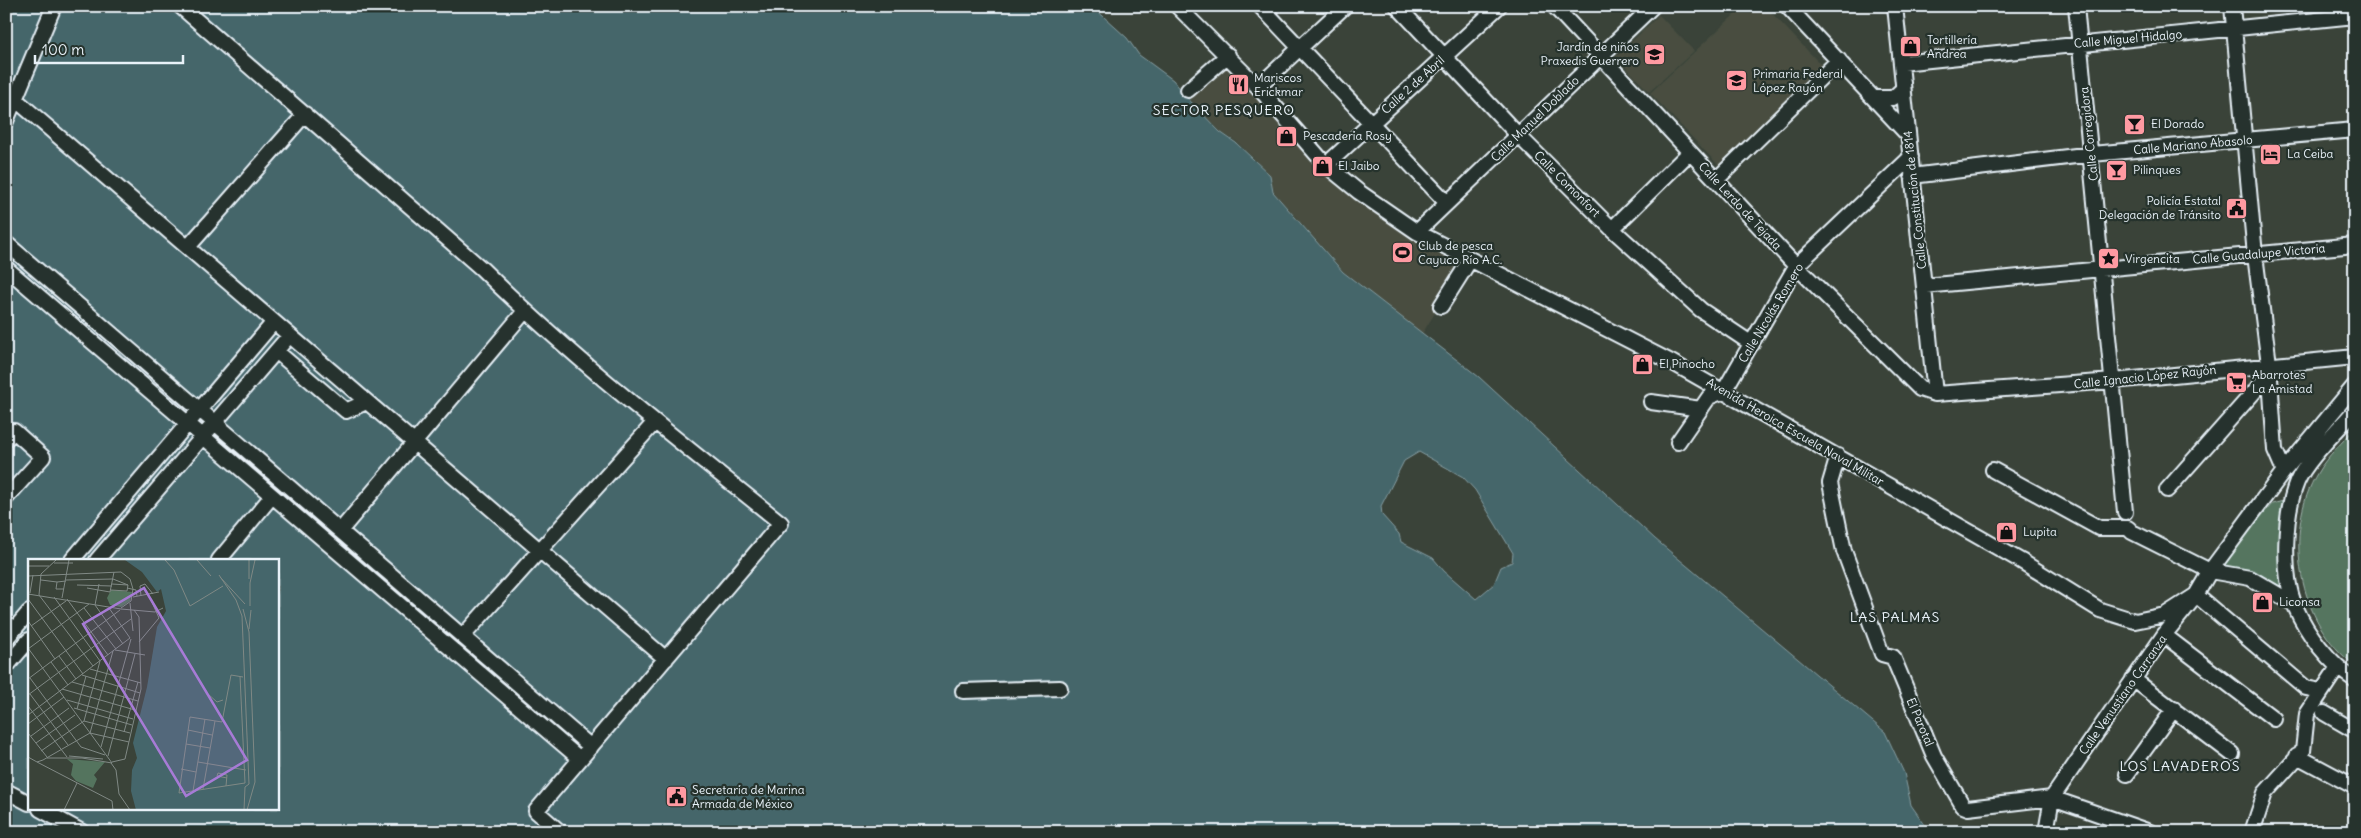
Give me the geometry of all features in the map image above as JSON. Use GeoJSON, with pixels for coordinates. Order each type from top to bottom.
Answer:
{"type":"FeatureCollection","features":[{"type":"Feature","properties":{"kind":"street"},"geometry":{"type":"LineString","coordinates":[[6,121],[54,6]]}},
{"type":"Feature","properties":{"kind":"street"},"geometry":{"type":"LineString","coordinates":[[180,6],[482,269],[525,312],[655,422],[781,523],[536,811],[560,832]]}},
{"type":"Feature","properties":{"kind":"street"},"geometry":{"type":"LineString","coordinates":[[1260,6],[1448,203]]}},
{"type":"Feature","properties":{"kind":"street"},"geometry":{"type":"LineString","coordinates":[[1258,87],[1345,6]]}},
{"type":"Feature","properties":{"kind":"street","name":"Calle Comonfort"},"geometry":{"type":"LineString","coordinates":[[1397,6],[1518,135],[1612,229],[1701,310],[1752,344]]}},
{"type":"Feature","properties":{"kind":"street","name":"Calle 2 de Abril"},"geometry":{"type":"LineString","coordinates":[[1326,164],[1499,6]]}},
{"type":"Feature","properties":{"kind":"street","name":"Calle Lerdo de Tejada"},"geometry":{"type":"LineString","coordinates":[[1554,6],[1796,266],[1920,389],[1935,394]]}},
{"type":"Feature","properties":{"kind":"street","name":"Calle Manuel Doblado"},"geometry":{"type":"LineString","coordinates":[[1417,232],[1654,6]]}},
{"type":"Feature","properties":{"kind":"street"},"geometry":{"type":"LineString","coordinates":[[1807,6],[1792,11],[1908,135]]}},
{"type":"Feature","properties":{"kind":"street","name":"Calle Constitución de 1814"},"geometry":{"type":"LineString","coordinates":[[1895,6],[1935,394]]}},
{"type":"Feature","properties":{"kind":"street","name":"Calle Corregidora"},"geometry":{"type":"LineString","coordinates":[[2076,6],[2114,381],[2125,512]]}},
{"type":"Feature","properties":{"kind":"street"},"geometry":{"type":"LineString","coordinates":[[2232,6],[2255,254],[2269,369],[2275,450],[2284,471],[2297,482]]}},
{"type":"Feature","properties":{"kind":"street","name":"Avenida Heroica Escuela Naval Militar"},"geometry":{"type":"LineString","coordinates":[[1181,8],[1258,87],[1326,164],[1359,192],[1417,232],[1724,391],[2021,561],[2100,610],[2135,621],[2165,615],[2196,595],[2210,571],[2284,471],[2355,385]]}},
{"type":"Feature","properties":{"kind":"street","name":"Calle Miguel Hidalgo"},"geometry":{"type":"LineString","coordinates":[[1901,64],[2355,16]]}},
{"type":"Feature","properties":{"kind":"street"},"geometry":{"type":"LineString","coordinates":[[1188,90],[1228,55]]}},
{"type":"Feature","properties":{"kind":"street"},"geometry":{"type":"LineString","coordinates":[[1716,180],[1838,60]]}},
{"type":"Feature","properties":{"kind":"street"},"geometry":{"type":"LineString","coordinates":[[1874,98],[1893,98],[1903,89],[1902,78]]}},
{"type":"Feature","properties":{"kind":"street"},"geometry":{"type":"LineString","coordinates":[[15,99],[188,247],[273,323],[666,659]]}},
{"type":"Feature","properties":{"kind":"street"},"geometry":{"type":"LineString","coordinates":[[188,247],[305,114]]}},
{"type":"Feature","properties":{"kind":"street","name":"Calle Mariano Abasolo"},"geometry":{"type":"LineString","coordinates":[[1912,176],[2092,154],[2355,130]]}},
{"type":"Feature","properties":{"kind":"street"},"geometry":{"type":"LineString","coordinates":[[1612,229],[1690,152]]}},
{"type":"Feature","properties":{"kind":"street","name":"Calle Nicolás Romero"},"geometry":{"type":"LineString","coordinates":[[1724,391],[1796,266],[1910,157]]}},
{"type":"Feature","properties":{"kind":"street"},"geometry":{"type":"LineString","coordinates":[[6,243],[591,747]]}},
{"type":"Feature","properties":{"kind":"street","name":"Calle Guadalupe Victoria"},"geometry":{"type":"LineString","coordinates":[[1924,286],[2355,245]]}},
{"type":"Feature","properties":{"kind":"street"},"geometry":{"type":"LineString","coordinates":[[1441,306],[1470,260]]}},
{"type":"Feature","properties":{"kind":"street"},"geometry":{"type":"LineString","coordinates":[[6,268],[580,759]]}},
{"type":"Feature","properties":{"kind":"street"},"geometry":{"type":"LineString","coordinates":[[340,531],[413,442],[525,312]]}},
{"type":"Feature","properties":{"kind":"street"},"geometry":{"type":"LineString","coordinates":[[73,559],[273,323]]}},
{"type":"Feature","properties":{"kind":"street"},"geometry":{"type":"LineString","coordinates":[[98,559],[289,336]]}},
{"type":"Feature","properties":{"kind":"street"},"geometry":{"type":"LineString","coordinates":[[276,351],[346,411],[366,402]]}},
{"type":"Feature","properties":{"kind":"street","name":"Calle Ignacio López Rayón"},"geometry":{"type":"LineString","coordinates":[[1935,394],[2269,369],[2355,357]]}},
{"type":"Feature","properties":{"kind":"street"},"geometry":{"type":"LineString","coordinates":[[2168,490],[2269,369]]}},
{"type":"Feature","properties":{"kind":"street"},"geometry":{"type":"LineString","coordinates":[[1678,442],[1709,397],[1724,391]]}},
{"type":"Feature","properties":{"kind":"street"},"geometry":{"type":"LineString","coordinates":[[1651,402],[1701,409]]}},
{"type":"Feature","properties":{"kind":"street"},"geometry":{"type":"LineString","coordinates":[[2355,410],[2297,482],[2286,537],[2287,565],[2294,604],[2318,645],[2338,667],[2355,680]]}},
{"type":"Feature","properties":{"kind":"street"},"geometry":{"type":"LineString","coordinates":[[463,636],[655,422]]}},
{"type":"Feature","properties":{"kind":"street"},"geometry":{"type":"LineString","coordinates":[[6,439],[14,431],[43,457],[6,498]]}},
{"type":"Feature","properties":{"kind":"street","name":"El Parotal"},"geometry":{"type":"LineString","coordinates":[[1838,456],[1830,483],[1844,550],[1856,587],[1882,654],[1893,657],[1934,756],[1963,806],[1968,808],[2052,798],[2150,832]]}},
{"type":"Feature","properties":{"kind":"street"},"geometry":{"type":"LineString","coordinates":[[1993,470],[2099,528],[2128,528],[2210,571],[2250,578],[2294,604]]}},
{"type":"Feature","properties":{"kind":"street"},"geometry":{"type":"LineString","coordinates":[[219,559],[272,496]]}},
{"type":"Feature","properties":{"kind":"street"},"geometry":{"type":"LineString","coordinates":[[2196,595],[2306,688],[2321,691]]}},
{"type":"Feature","properties":{"kind":"street","name":"Calle Venustiano Carranza"},"geometry":{"type":"LineString","coordinates":[[2052,798],[2164,635],[2196,595]]}},
{"type":"Feature","properties":{"kind":"street"},"geometry":{"type":"LineString","coordinates":[[6,639],[28,613]]}},
{"type":"Feature","properties":{"kind":"street"},"geometry":{"type":"LineString","coordinates":[[2164,635],[2274,719]]}},
{"type":"Feature","properties":{"kind":"street"},"geometry":{"type":"LineString","coordinates":[[6,667],[28,641]]}},
{"type":"Feature","properties":{"kind":"street"},"geometry":{"type":"LineString","coordinates":[[2252,832],[2265,793],[2303,751],[2307,714],[2338,667]]}},
{"type":"Feature","properties":{"kind":"street"},"geometry":{"type":"LineString","coordinates":[[2133,679],[2232,754]]}},
{"type":"Feature","properties":{"kind":"street"},"geometry":{"type":"LineString","coordinates":[[963,690],[1060,688]]}},
{"type":"Feature","properties":{"kind":"street"},"geometry":{"type":"LineString","coordinates":[[2127,774],[2174,709]]}},
{"type":"Feature","properties":{"kind":"street"},"geometry":{"type":"LineString","coordinates":[[2324,713],[2355,731]]}},
{"type":"Feature","properties":{"kind":"street"},"geometry":{"type":"LineString","coordinates":[[2297,756],[2355,787]]}},
{"type":"Feature","properties":{"kind":"street"},"geometry":{"type":"LineString","coordinates":[[6,791],[28,802]]}},
{"type":"Feature","properties":{"kind":"street"},"geometry":{"type":"LineString","coordinates":[[2046,832],[2052,798]]}},
{"type":"Feature","properties":{"kind":"street"},"geometry":{"type":"LineString","coordinates":[[42,810],[82,832]]}},
{"type":"Feature","properties":{"kind":"shaded area","name":"Primaria Federal López Rayón"},"geometry":{"type":"Polygon","coordinates":[[[1744,6],[1765,6],[1824,68],[1721,168],[1650,93],[1744,6]]]}},
{"type":"Feature","properties":{"kind":"shaded area","name":"Jardín de niños Praxedis Guerrero"},"geometry":{"type":"Polygon","coordinates":[[[1659,15],[1694,51],[1649,92],[1616,57],[1659,15]]]}},
{"type":"Feature","properties":{"kind":"shaded area"},"geometry":{"type":"Polygon","coordinates":[[[1224,60],[1324,166],[1404,233],[1466,263],[1422,334],[1343,271],[1274,192],[1270,175],[1237,142],[1221,132],[1186,95],[1224,60]]]}},
{"type":"Feature","properties":{"kind":"green space"},"geometry":{"type":"Polygon","coordinates":[[[2355,428],[2355,665],[2336,648],[2320,626],[2309,602],[2302,575],[2299,548],[2301,521],[2307,495],[2322,466],[2355,428]]]}},
{"type":"Feature","properties":{"kind":"green space"},"geometry":{"type":"Polygon","coordinates":[[[2287,500],[2279,547],[2288,595],[2270,582],[2255,575],[2217,567],[2272,504],[2287,500]]]}},
{"type":"Feature","properties":{"kind":"water"},"geometry":{"type":"Polygon","coordinates":[[[6,6],[1092,6],[1127,38],[1139,55],[1173,80],[1220,132],[1236,143],[1270,175],[1273,192],[1343,272],[1479,377],[1655,539],[1885,732],[1904,773],[1911,805],[1930,832],[6,832],[6,6]],[[1419,452],[1404,461],[1381,506],[1382,515],[1399,534],[1401,542],[1433,558],[1444,571],[1476,599],[1494,584],[1501,567],[1512,562],[1513,553],[1475,490],[1463,477],[1419,452]]]}},
{"type":"Feature","properties":{"kind":"place","name":"Tortillería Andrea"},"geometry":{"type":"Point","coordinates":[1911,47]}},
{"type":"Feature","properties":{"kind":"place","name":"Jardín de niños Praxedis Guerrero"},"geometry":{"type":"Point","coordinates":[1655,54]}},
{"type":"Feature","properties":{"kind":"place","name":"Primaria Federal López Rayón"},"geometry":{"type":"Point","coordinates":[1737,81]}},
{"type":"Feature","properties":{"kind":"place","name":"Mariscos Erickmar"},"geometry":{"type":"Point","coordinates":[1238,85]}},
{"type":"Feature","properties":{"kind":"place","name":"El Dorado"},"geometry":{"type":"Point","coordinates":[2135,124]}},
{"type":"Feature","properties":{"kind":"place","name":"Pescadería Rosy"},"geometry":{"type":"Point","coordinates":[1287,136]}},
{"type":"Feature","properties":{"kind":"place","name":"La Ceiba"},"geometry":{"type":"Point","coordinates":[2271,154]}},
{"type":"Feature","properties":{"kind":"place","name":"El Jaibo"},"geometry":{"type":"Point","coordinates":[1322,166]}},
{"type":"Feature","properties":{"kind":"place","name":"Pilinques"},"geometry":{"type":"Point","coordinates":[2117,170]}},
{"type":"Feature","properties":{"kind":"place","name":"Policía Estatal Delegación de Tránsito"},"geometry":{"type":"Point","coordinates":[2237,208]}},
{"type":"Feature","properties":{"kind":"place","name":"Club de pesca Cayuco Río A.C."},"geometry":{"type":"Point","coordinates":[1402,253]}},
{"type":"Feature","properties":{"kind":"place","name":"Virgencita"},"geometry":{"type":"Point","coordinates":[2109,259]}},
{"type":"Feature","properties":{"kind":"place","name":"El Pinocho"},"geometry":{"type":"Point","coordinates":[1643,364]}},
{"type":"Feature","properties":{"kind":"place","name":"Abarrotes La Amistad"},"geometry":{"type":"Point","coordinates":[2236,382]}},
{"type":"Feature","properties":{"kind":"place","name":"Lupita"},"geometry":{"type":"Point","coordinates":[2007,532]}},
{"type":"Feature","properties":{"kind":"place","name":"Liconsa"},"geometry":{"type":"Point","coordinates":[2263,602]}},
{"type":"Feature","properties":{"kind":"place","name":"Secretaría de Marina Armada de México"},"geometry":{"type":"Point","coordinates":[676,797]}},
{"type":"Feature","properties":{"kind":"district","name":"SECTOR PESQUERO"},"geometry":{"type":"Point","coordinates":[1224,110]}},
{"type":"Feature","properties":{"kind":"district","name":"LAS PALMAS"},"geometry":{"type":"Point","coordinates":[1895,617]}},
{"type":"Feature","properties":{"kind":"district","name":"LOS LAVADEROS"},"geometry":{"type":"Point","coordinates":[2180,766]}}]}
